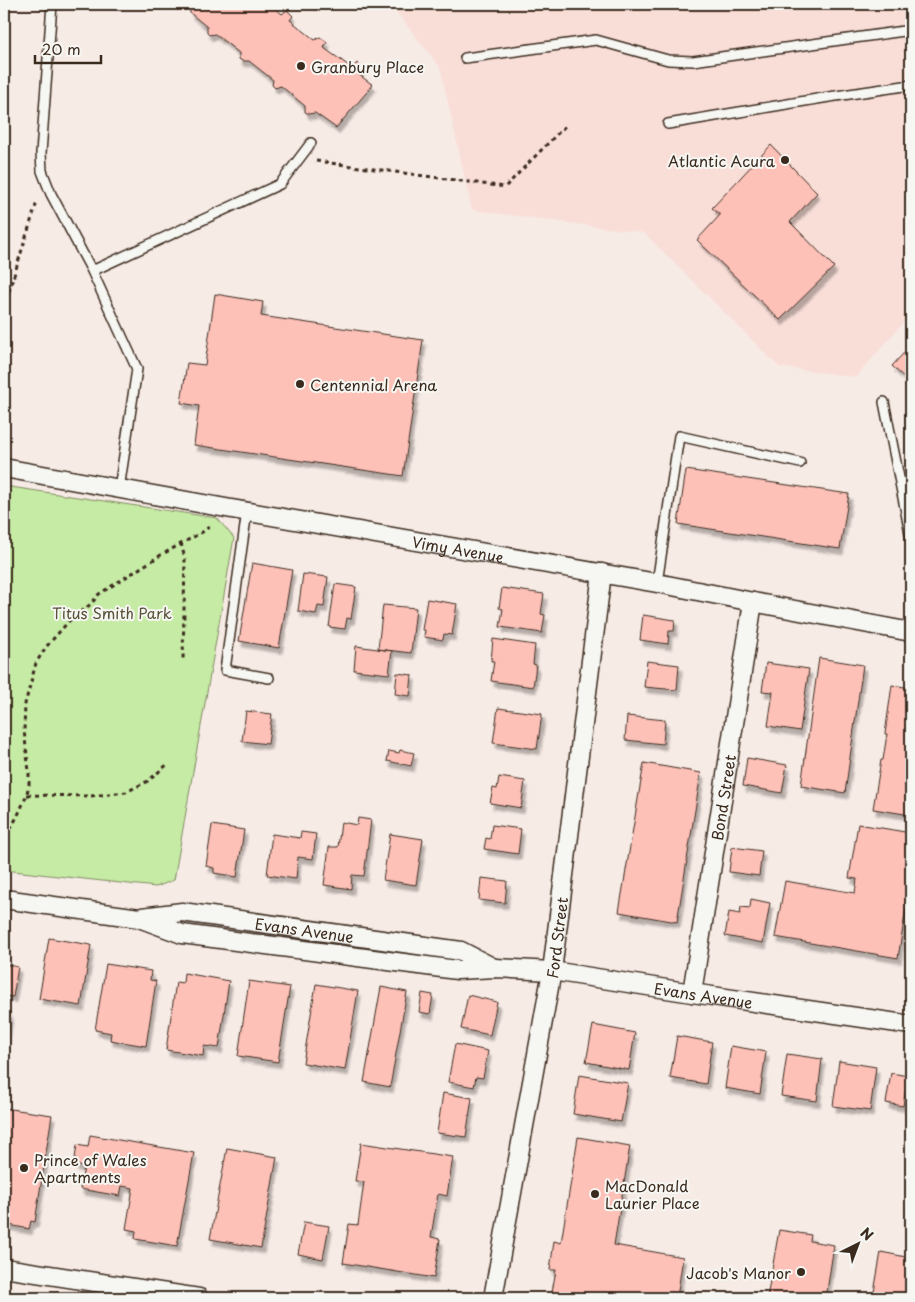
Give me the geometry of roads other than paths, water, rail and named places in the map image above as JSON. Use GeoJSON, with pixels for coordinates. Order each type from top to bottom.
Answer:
{"type":"FeatureCollection","features":[{"type":"Feature","properties":{"kind":"street","name":"Vimy Avenue"},"geometry":{"type":"LineString","coordinates":[[4,468],[602,573],[911,632]]}},
{"type":"Feature","properties":{"kind":"street","name":"Ford Street"},"geometry":{"type":"LineString","coordinates":[[493,1298],[552,971],[602,573]]}},
{"type":"Feature","properties":{"kind":"street","name":"Bond Street"},"geometry":{"type":"LineString","coordinates":[[692,993],[753,602]]}},
{"type":"Feature","properties":{"kind":"street","name":"Evans Avenue"},"geometry":{"type":"LineString","coordinates":[[4,899],[139,918],[182,934],[457,970],[496,968],[552,971],[911,1024]]}},
{"type":"Feature","properties":{"kind":"street"},"geometry":{"type":"LineString","coordinates":[[4,1268],[199,1298]]}},
{"type":"Feature","properties":{"kind":"lane"},"geometry":{"type":"LineString","coordinates":[[52,4],[41,153],[42,171],[51,194],[92,271],[137,370],[119,489]]}},
{"type":"Feature","properties":{"kind":"lane"},"geometry":{"type":"LineString","coordinates":[[465,58],[596,40],[668,60],[693,61],[911,30]]}},
{"type":"Feature","properties":{"kind":"lane"},"geometry":{"type":"LineString","coordinates":[[668,124],[911,85]]}},
{"type":"Feature","properties":{"kind":"lane"},"geometry":{"type":"LineString","coordinates":[[92,271],[280,184],[311,143]]}},
{"type":"Feature","properties":{"kind":"lane"},"geometry":{"type":"LineString","coordinates":[[884,402],[911,538]]}},
{"type":"Feature","properties":{"kind":"lane"},"geometry":{"type":"LineString","coordinates":[[657,583],[679,436],[800,463]]}},
{"type":"Feature","properties":{"kind":"lane"},"geometry":{"type":"LineString","coordinates":[[247,512],[225,670],[269,678]]}},
{"type":"Feature","properties":{"kind":"place","name":"Granbury Place"},"geometry":{"type":"Point","coordinates":[301,66]}},
{"type":"Feature","properties":{"kind":"place","name":"Atlantic Acura"},"geometry":{"type":"Point","coordinates":[785,160]}},
{"type":"Feature","properties":{"kind":"place","name":"Centennial Arena"},"geometry":{"type":"Point","coordinates":[300,384]}},
{"type":"Feature","properties":{"kind":"place","name":"Prince of Wales Apartments"},"geometry":{"type":"Point","coordinates":[24,1168]}},
{"type":"Feature","properties":{"kind":"place","name":"MacDonald Laurier Place"},"geometry":{"type":"Point","coordinates":[595,1194]}},
{"type":"Feature","properties":{"kind":"place","name":"Jacob's Manor"},"geometry":{"type":"Point","coordinates":[801,1272]}},
{"type":"Feature","properties":{"kind":"park label","name":"Titus Smith Park"},"geometry":{"type":"Point","coordinates":[112,612]}}]}
